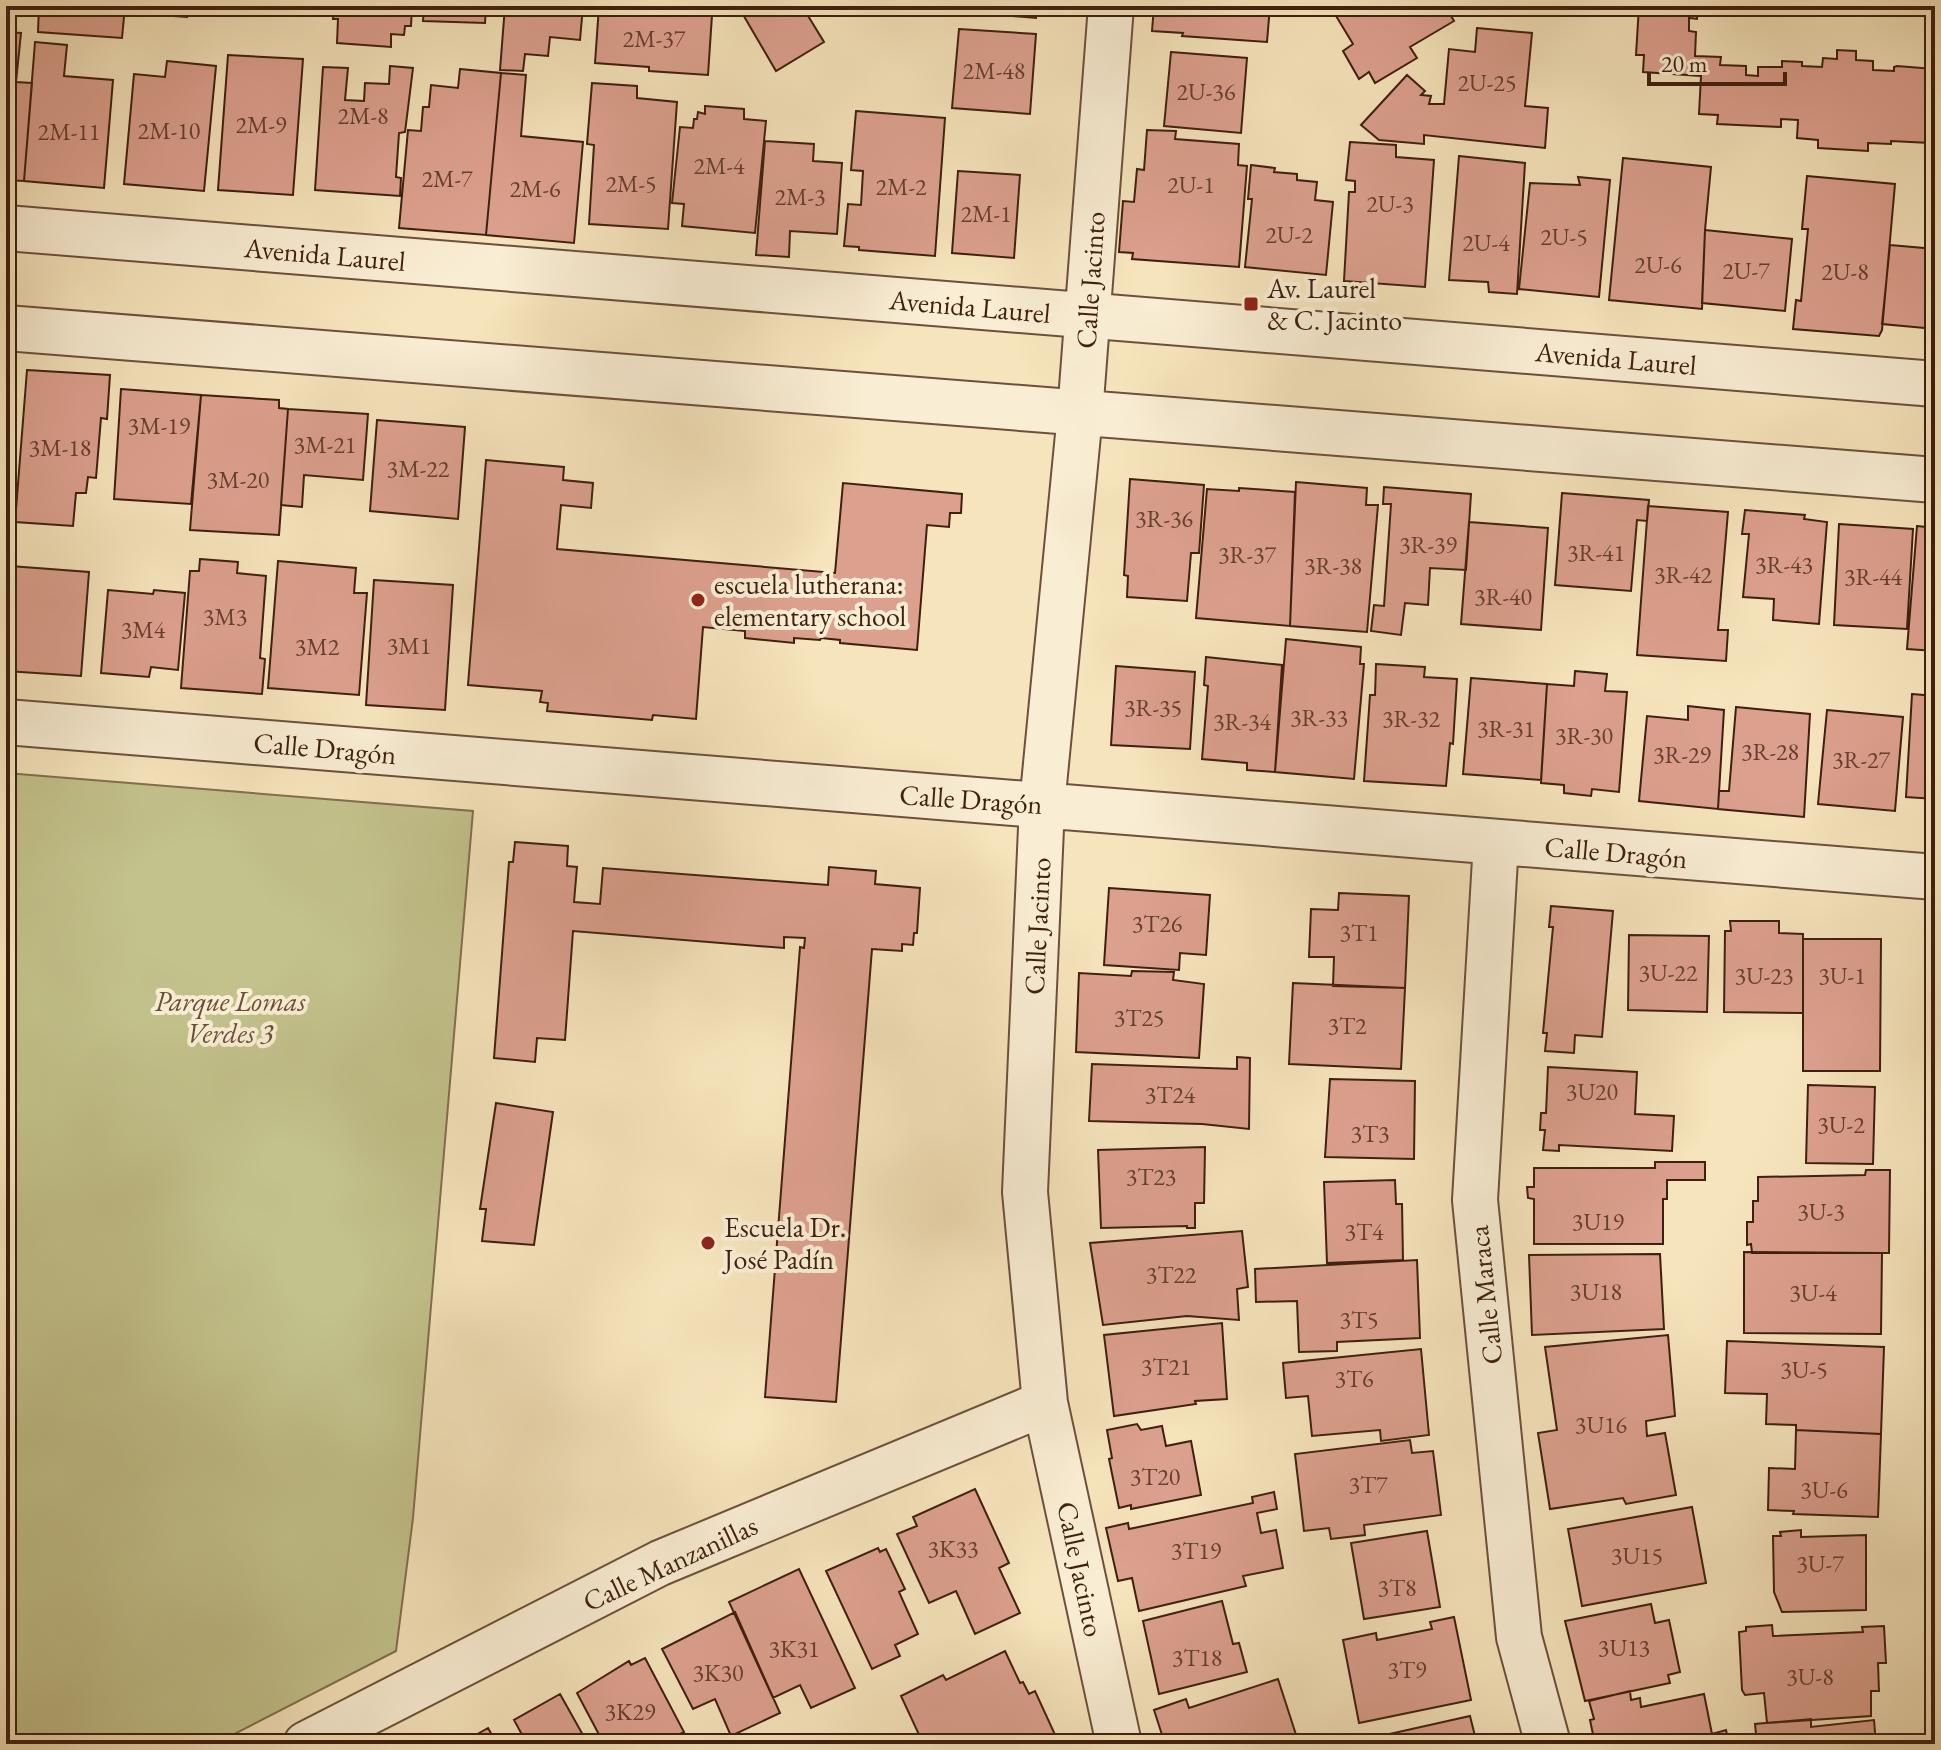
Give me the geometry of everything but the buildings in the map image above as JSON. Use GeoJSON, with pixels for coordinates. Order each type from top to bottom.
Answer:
{"type":"FeatureCollection","features":[{"type":"Feature","properties":{"kind":"street","name":"Calle Jacinto"},"geometry":{"type":"LineString","coordinates":[[1111,6],[1080,414],[1042,805],[1025,1192],[1045,1403],[1119,1744]]}},
{"type":"Feature","properties":{"kind":"street","name":"Avenida Laurel"},"geometry":{"type":"LineString","coordinates":[[6,228],[1935,384]]}},
{"type":"Feature","properties":{"kind":"street"},"geometry":{"type":"LineString","coordinates":[[6,328],[1935,480]]}},
{"type":"Feature","properties":{"kind":"street","name":"Calle Dragón"},"geometry":{"type":"LineString","coordinates":[[6,722],[1935,877]]}},
{"type":"Feature","properties":{"kind":"street","name":"Calle Maraca"},"geometry":{"type":"LineString","coordinates":[[1496,842],[1475,1200],[1519,1637],[1548,1744]]}},
{"type":"Feature","properties":{"kind":"street","name":"Calle Manzanillas"},"geometry":{"type":"LineString","coordinates":[[306,1744],[660,1563],[1045,1403]]}},
{"type":"Feature","properties":{"kind":"green space","name":"Parque Lomas Verdes 3"},"geometry":{"type":"Polygon","coordinates":[[[6,773],[473,811],[413,1518],[396,1651],[215,1744],[6,1744],[6,773]]]}},
{"type":"Feature","properties":{"kind":"place","name":"Av. Laurel & C. Jacinto"},"geometry":{"type":"Point","coordinates":[1251,304]}},
{"type":"Feature","properties":{"kind":"place","name":"escuela lutherana: elementary school"},"geometry":{"type":"Point","coordinates":[698,600]}},
{"type":"Feature","properties":{"kind":"place","name":"Escuela Dr. José Padín"},"geometry":{"type":"Point","coordinates":[708,1243]}}]}
